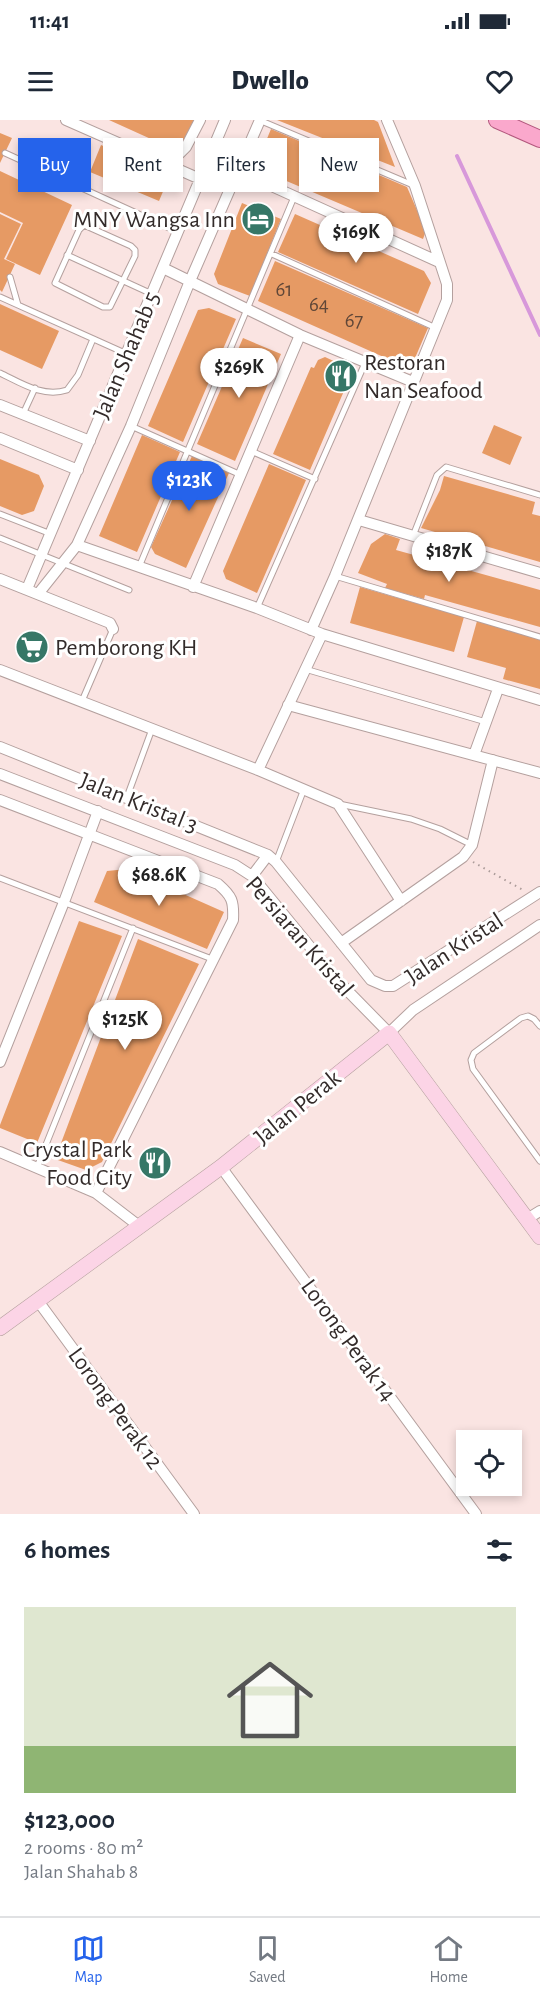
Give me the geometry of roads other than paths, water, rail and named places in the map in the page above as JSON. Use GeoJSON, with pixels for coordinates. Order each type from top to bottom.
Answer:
{"type":"FeatureCollection","features":[{"type":"Feature","properties":{"kind":"main road"},"geometry":{"type":"LineString","coordinates":[[497,120],[540,139]]}},
{"type":"Feature","properties":{"kind":"street"},"geometry":{"type":"LineString","coordinates":[[66,120],[107,138]]}},
{"type":"Feature","properties":{"kind":"street"},"geometry":{"type":"LineString","coordinates":[[183,148],[201,120]]}},
{"type":"Feature","properties":{"kind":"street","name":"Jalan Shahab 5"},"geometry":{"type":"LineString","coordinates":[[218,138],[225,120]]}},
{"type":"Feature","properties":{"kind":"street"},"geometry":{"type":"LineString","coordinates":[[252,138],[260,120]]}},
{"type":"Feature","properties":{"kind":"street"},"geometry":{"type":"LineString","coordinates":[[258,770],[305,669],[335,576],[447,300],[447,284],[415,186],[387,120]]}},
{"type":"Feature","properties":{"kind":"street","name":"Jalan Shahab 5"},"geometry":{"type":"LineString","coordinates":[[27,589],[195,191]]}},
{"type":"Feature","properties":{"kind":"street"},"geometry":{"type":"LineString","coordinates":[[38,594],[77,545],[131,426],[229,192]]}},
{"type":"Feature","properties":{"kind":"street"},"geometry":{"type":"LineString","coordinates":[[285,192],[439,262]]}},
{"type":"Feature","properties":{"kind":"street"},"geometry":{"type":"LineString","coordinates":[[163,268],[300,335],[413,382]]}},
{"type":"Feature","properties":{"kind":"street"},"geometry":{"type":"LineString","coordinates":[[193,587],[300,335]]}},
{"type":"Feature","properties":{"kind":"street"},"geometry":{"type":"LineString","coordinates":[[0,405],[90,441]]}},
{"type":"Feature","properties":{"kind":"street"},"geometry":{"type":"LineString","coordinates":[[0,438],[78,470]]}},
{"type":"Feature","properties":{"kind":"street"},"geometry":{"type":"LineString","coordinates":[[358,520],[540,573]]}},
{"type":"Feature","properties":{"kind":"street"},"geometry":{"type":"LineString","coordinates":[[77,545],[257,608],[316,632],[540,700]]}},
{"type":"Feature","properties":{"kind":"street"},"geometry":{"type":"LineString","coordinates":[[0,579],[110,623],[113,629]]}},
{"type":"Feature","properties":{"kind":"street"},"geometry":{"type":"LineString","coordinates":[[0,670],[258,770],[338,804],[401,901]]}},
{"type":"Feature","properties":{"kind":"street"},"geometry":{"type":"LineString","coordinates":[[474,755],[498,689]]}},
{"type":"Feature","properties":{"kind":"street"},"geometry":{"type":"LineString","coordinates":[[288,705],[540,772]]}},
{"type":"Feature","properties":{"kind":"street","name":"Jalan Kristal 3"},"geometry":{"type":"LineString","coordinates":[[0,747],[272,858]]}},
{"type":"Feature","properties":{"kind":"street"},"geometry":{"type":"LineString","coordinates":[[341,943],[463,857],[472,845],[493,760]]}},
{"type":"Feature","properties":{"kind":"street","name":"Persiaran Kristal"},"geometry":{"type":"LineString","coordinates":[[0,774],[235,865],[252,876],[338,981],[390,1033]]}},
{"type":"Feature","properties":{"kind":"street"},"geometry":{"type":"LineString","coordinates":[[0,800],[218,884],[230,895],[233,920],[96,1192]]}},
{"type":"Feature","properties":{"kind":"street"},"geometry":{"type":"LineString","coordinates":[[0,1062],[98,811]]}},
{"type":"Feature","properties":{"kind":"street"},"geometry":{"type":"LineString","coordinates":[[252,876],[272,858]]}},
{"type":"Feature","properties":{"kind":"street","name":"Jalan Kristal"},"geometry":{"type":"LineString","coordinates":[[272,858],[371,980],[385,986],[393,986],[537,894]]}},
{"type":"Feature","properties":{"kind":"street","name":"Jalan Kristal"},"geometry":{"type":"LineString","coordinates":[[390,1033],[413,1010],[540,925]]}},
{"type":"Feature","properties":{"kind":"street"},"geometry":{"type":"LineString","coordinates":[[390,1033],[533,1215],[540,1237]]}},
{"type":"Feature","properties":{"kind":"street","name":"Jalan Perak"},"geometry":{"type":"LineString","coordinates":[[0,1328],[221,1167],[390,1033]]}},
{"type":"Feature","properties":{"kind":"street"},"geometry":{"type":"LineString","coordinates":[[0,1152],[96,1192],[139,1226]]}},
{"type":"Feature","properties":{"kind":"street","name":"Lorong Perak 14"},"geometry":{"type":"LineString","coordinates":[[221,1167],[476,1514]]}},
{"type":"Feature","properties":{"kind":"street","name":"Lorong Perak 12"},"geometry":{"type":"LineString","coordinates":[[38,1301],[194,1514]]}},
{"type":"Feature","properties":{"kind":"lane"},"geometry":{"type":"LineString","coordinates":[[260,120],[415,186]]}},
{"type":"Feature","properties":{"kind":"lane"},"geometry":{"type":"LineString","coordinates":[[5,153],[178,232]]}},
{"type":"Feature","properties":{"kind":"lane"},"geometry":{"type":"LineString","coordinates":[[139,567],[246,309],[272,254],[294,196]]}},
{"type":"Feature","properties":{"kind":"lane"},"geometry":{"type":"LineString","coordinates":[[82,226],[87,226],[135,250],[135,256],[124,281],[112,305],[107,308],[55,283],[67,255],[82,226]]}},
{"type":"Feature","properties":{"kind":"lane"},"geometry":{"type":"LineString","coordinates":[[272,254],[436,328]]}},
{"type":"Feature","properties":{"kind":"lane"},"geometry":{"type":"LineString","coordinates":[[67,255],[152,294]]}},
{"type":"Feature","properties":{"kind":"lane"},"geometry":{"type":"LineString","coordinates":[[10,277],[18,306]]}},
{"type":"Feature","properties":{"kind":"lane"},"geometry":{"type":"LineString","coordinates":[[0,297],[127,354]]}},
{"type":"Feature","properties":{"kind":"lane"},"geometry":{"type":"LineString","coordinates":[[0,373],[51,393],[67,390],[78,375],[93,339]]}},
{"type":"Feature","properties":{"kind":"lane"},"geometry":{"type":"LineString","coordinates":[[257,608],[365,363]]}},
{"type":"Feature","properties":{"kind":"lane"},"geometry":{"type":"LineString","coordinates":[[24,414],[34,388]]}},
{"type":"Feature","properties":{"kind":"lane"},"geometry":{"type":"LineString","coordinates":[[131,426],[241,475]]}},
{"type":"Feature","properties":{"kind":"lane"},"geometry":{"type":"LineString","coordinates":[[250,451],[315,479]]}},
{"type":"Feature","properties":{"kind":"lane"},"geometry":{"type":"LineString","coordinates":[[413,536],[437,475],[446,467],[540,495]]}},
{"type":"Feature","properties":{"kind":"lane"},"geometry":{"type":"LineString","coordinates":[[0,514],[51,534]]}},
{"type":"Feature","properties":{"kind":"lane"},"geometry":{"type":"LineString","coordinates":[[0,538],[129,590]]}},
{"type":"Feature","properties":{"kind":"lane"},"geometry":{"type":"LineString","coordinates":[[335,576],[540,637]]}},
{"type":"Feature","properties":{"kind":"lane"},"geometry":{"type":"LineString","coordinates":[[82,701],[113,629]]}},
{"type":"Feature","properties":{"kind":"lane"},"geometry":{"type":"LineString","coordinates":[[305,669],[486,722]]}},
{"type":"Feature","properties":{"kind":"lane"},"geometry":{"type":"LineString","coordinates":[[127,797],[152,729]]}},
{"type":"Feature","properties":{"kind":"lane"},"geometry":{"type":"LineString","coordinates":[[272,858],[304,789]]}},
{"type":"Feature","properties":{"kind":"lane"},"geometry":{"type":"LineString","coordinates":[[338,804],[411,819],[440,829],[472,845]]}},
{"type":"Feature","properties":{"kind":"lane"},"geometry":{"type":"LineString","coordinates":[[0,878],[212,959]]}},
{"type":"Feature","properties":{"kind":"lane"},"geometry":{"type":"LineString","coordinates":[[37,1167],[133,928]]}},
{"type":"Feature","properties":{"kind":"lane"},"geometry":{"type":"LineString","coordinates":[[540,1026],[528,1016],[521,1018],[474,1053],[471,1060],[473,1069],[540,1161]]}},
{"type":"Feature","properties":{"kind":"waterway"},"geometry":{"type":"LineString","coordinates":[[457,156],[540,335]]}},
{"type":"Feature","properties":{"kind":"place","name":"MNY Wangsa Inn"},"geometry":{"type":"Point","coordinates":[258,219]}},
{"type":"Feature","properties":{"kind":"place","name":"Restoran Nan Seafood"},"geometry":{"type":"Point","coordinates":[341,376]}},
{"type":"Feature","properties":{"kind":"place","name":"Pemborong KH"},"geometry":{"type":"Point","coordinates":[32,647]}},
{"type":"Feature","properties":{"kind":"place","name":"Crystal Park Food City"},"geometry":{"type":"Point","coordinates":[155,1163]}}]}
